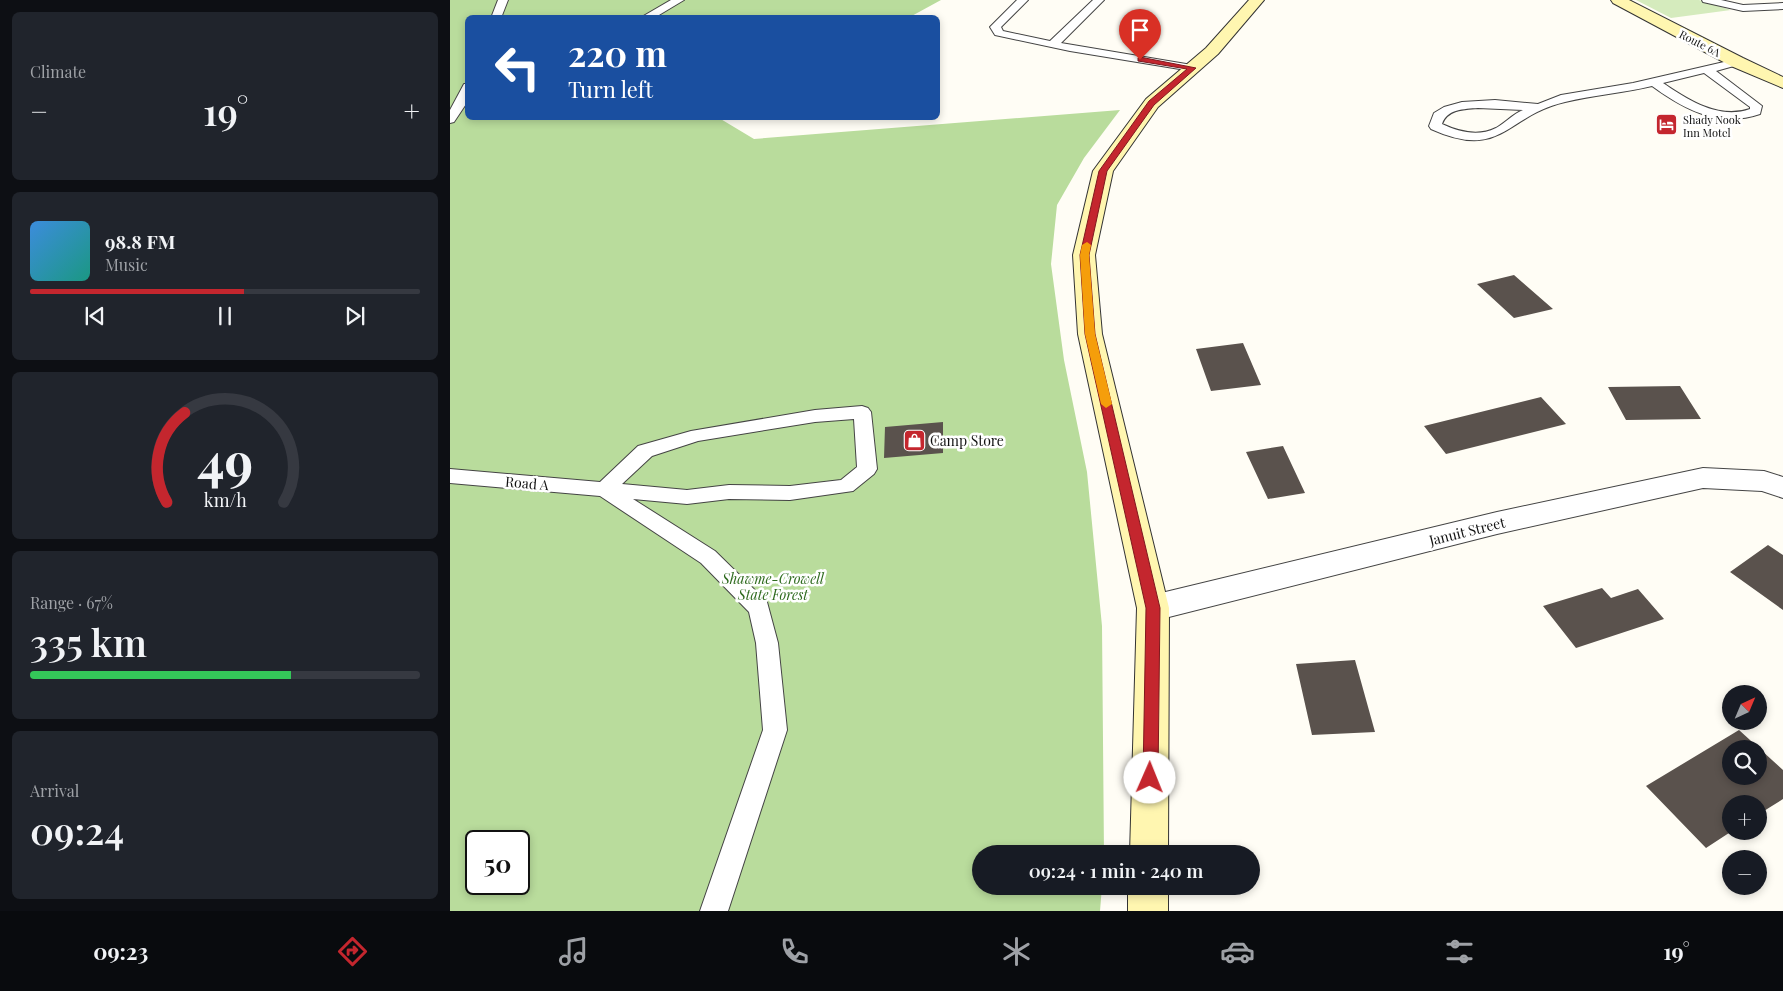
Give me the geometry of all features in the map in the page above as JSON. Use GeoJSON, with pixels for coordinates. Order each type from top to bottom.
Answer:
{"type":"FeatureCollection","features":[{"type":"Feature","properties":{"kind":"main road"},"geometry":{"type":"LineString","coordinates":[[1149,845],[1153,608],[1090,334],[1084,255],[1103,171],[1152,103],[1229,34],[1257,0]]}},
{"type":"Feature","properties":{"kind":"main road","name":"Route 6A"},"geometry":{"type":"LineString","coordinates":[[1618,0],[1737,62],[1783,82]]}},
{"type":"Feature","properties":{"kind":"main road"},"geometry":{"type":"LineString","coordinates":[[1148,895],[1148,911]]}},
{"type":"Feature","properties":{"kind":"street","name":"Januit Street"},"geometry":{"type":"LineString","coordinates":[[1153,608],[1497,523],[1703,478],[1764,481],[1783,488]]}},
{"type":"Feature","properties":{"kind":"lane"},"geometry":{"type":"LineString","coordinates":[[497,15],[503,0]]}},
{"type":"Feature","properties":{"kind":"lane"},"geometry":{"type":"LineString","coordinates":[[651,15],[679,0]]}},
{"type":"Feature","properties":{"kind":"lane"},"geometry":{"type":"LineString","coordinates":[[1024,0],[995,27],[999,34],[1192,68]]}},
{"type":"Feature","properties":{"kind":"lane"},"geometry":{"type":"LineString","coordinates":[[1053,44],[1099,0]]}},
{"type":"Feature","properties":{"kind":"lane"},"geometry":{"type":"LineString","coordinates":[[1707,0],[1743,8],[1783,6]]}},
{"type":"Feature","properties":{"kind":"lane"},"geometry":{"type":"LineString","coordinates":[[1537,107],[1473,104],[1457,106],[1442,112],[1435,120],[1435,126],[1455,134],[1470,137],[1488,135],[1501,130],[1537,107],[1561,99],[1654,82],[1737,62]]}},
{"type":"Feature","properties":{"kind":"lane"},"geometry":{"type":"LineString","coordinates":[[1654,82],[1684,100],[1725,116],[1747,116],[1756,111],[1756,106],[1706,70]]}},
{"type":"Feature","properties":{"kind":"lane"},"geometry":{"type":"LineString","coordinates":[[450,119],[464,101]]}},
{"type":"Feature","properties":{"kind":"lane","name":"Road A"},"geometry":{"type":"LineString","coordinates":[[450,476],[604,490],[687,497],[729,492],[790,493],[846,486],[867,469],[862,412],[815,416],[697,435],[645,451],[604,490]]}},
{"type":"Feature","properties":{"kind":"lane"},"geometry":{"type":"LineString","coordinates":[[604,490],[708,557],[759,608],[767,643],[775,730],[714,911]]}},
{"type":"Feature","properties":{"kind":"green space","name":"Shawme-Crowell State Forest"},"geometry":{"type":"Polygon","coordinates":[[[450,0],[941,0],[914,15],[465,15],[465,120],[722,120],[754,139],[1120,110],[1084,158],[1057,205],[1051,264],[1064,360],[1087,472],[1102,626],[1104,845],[972,845],[972,895],[1101,895],[1100,911],[450,911],[450,0]]]}},
{"type":"Feature","properties":{"kind":"green space"},"geometry":{"type":"Polygon","coordinates":[[[1636,0],[1699,0],[1731,10],[1671,18],[1636,0]]]}},
{"type":"Feature","properties":{"kind":"building"},"geometry":{"type":"Polygon","coordinates":[[[1514,275],[1553,309],[1514,318],[1477,284],[1514,275]]]}},
{"type":"Feature","properties":{"kind":"building"},"geometry":{"type":"Polygon","coordinates":[[[1243,343],[1261,385],[1211,391],[1196,349],[1243,343]]]}},
{"type":"Feature","properties":{"kind":"building"},"geometry":{"type":"Polygon","coordinates":[[[1680,386],[1701,419],[1626,420],[1608,387],[1680,386]]]}},
{"type":"Feature","properties":{"kind":"building"},"geometry":{"type":"Polygon","coordinates":[[[1541,397],[1566,424],[1446,454],[1424,426],[1541,397]]]}},
{"type":"Feature","properties":{"kind":"building","name":"Camp Store"},"geometry":{"type":"Polygon","coordinates":[[[943,422],[943,453],[884,458],[885,427],[943,422]]]}},
{"type":"Feature","properties":{"kind":"building"},"geometry":{"type":"Polygon","coordinates":[[[1283,446],[1305,493],[1268,499],[1246,452],[1283,446]]]}},
{"type":"Feature","properties":{"kind":"building"},"geometry":{"type":"Polygon","coordinates":[[[1768,545],[1783,555],[1783,610],[1730,572],[1768,545]]]}},
{"type":"Feature","properties":{"kind":"building"},"geometry":{"type":"Polygon","coordinates":[[[1602,588],[1611,598],[1638,589],[1664,619],[1576,648],[1543,606],[1602,588]]]}},
{"type":"Feature","properties":{"kind":"building"},"geometry":{"type":"Polygon","coordinates":[[[1355,660],[1375,732],[1312,735],[1296,664],[1355,660]]]}},
{"type":"Feature","properties":{"kind":"building"},"geometry":{"type":"Polygon","coordinates":[[[1739,730],[1750,740],[1722,740],[1739,730]]]}},
{"type":"Feature","properties":{"kind":"building"},"geometry":{"type":"Polygon","coordinates":[[[1722,740],[1722,785],[1767,785],[1767,755],[1783,770],[1783,799],[1767,809],[1767,795],[1722,795],[1722,838],[1706,848],[1646,786],[1722,740]]]}},
{"type":"Feature","properties":{"kind":"slow traffic"},"geometry":{"type":"LineString","coordinates":[[1087,245],[1084,255],[1090,334],[1106,404]]}},
{"type":"Feature","properties":{"kind":"place","name":"Shady Nook Inn Motel"},"geometry":{"type":"Point","coordinates":[1667,125]}},
{"type":"Feature","properties":{"kind":"place","name":"Camp Store"},"geometry":{"type":"Point","coordinates":[914,440]}},
{"type":"Feature","properties":{"kind":"route"},"geometry":{"type":"LineString","coordinates":[[1140,60],[1192,68],[1152,103],[1103,171],[1084,255],[1090,334],[1153,608],[1150,778]]}}]}
